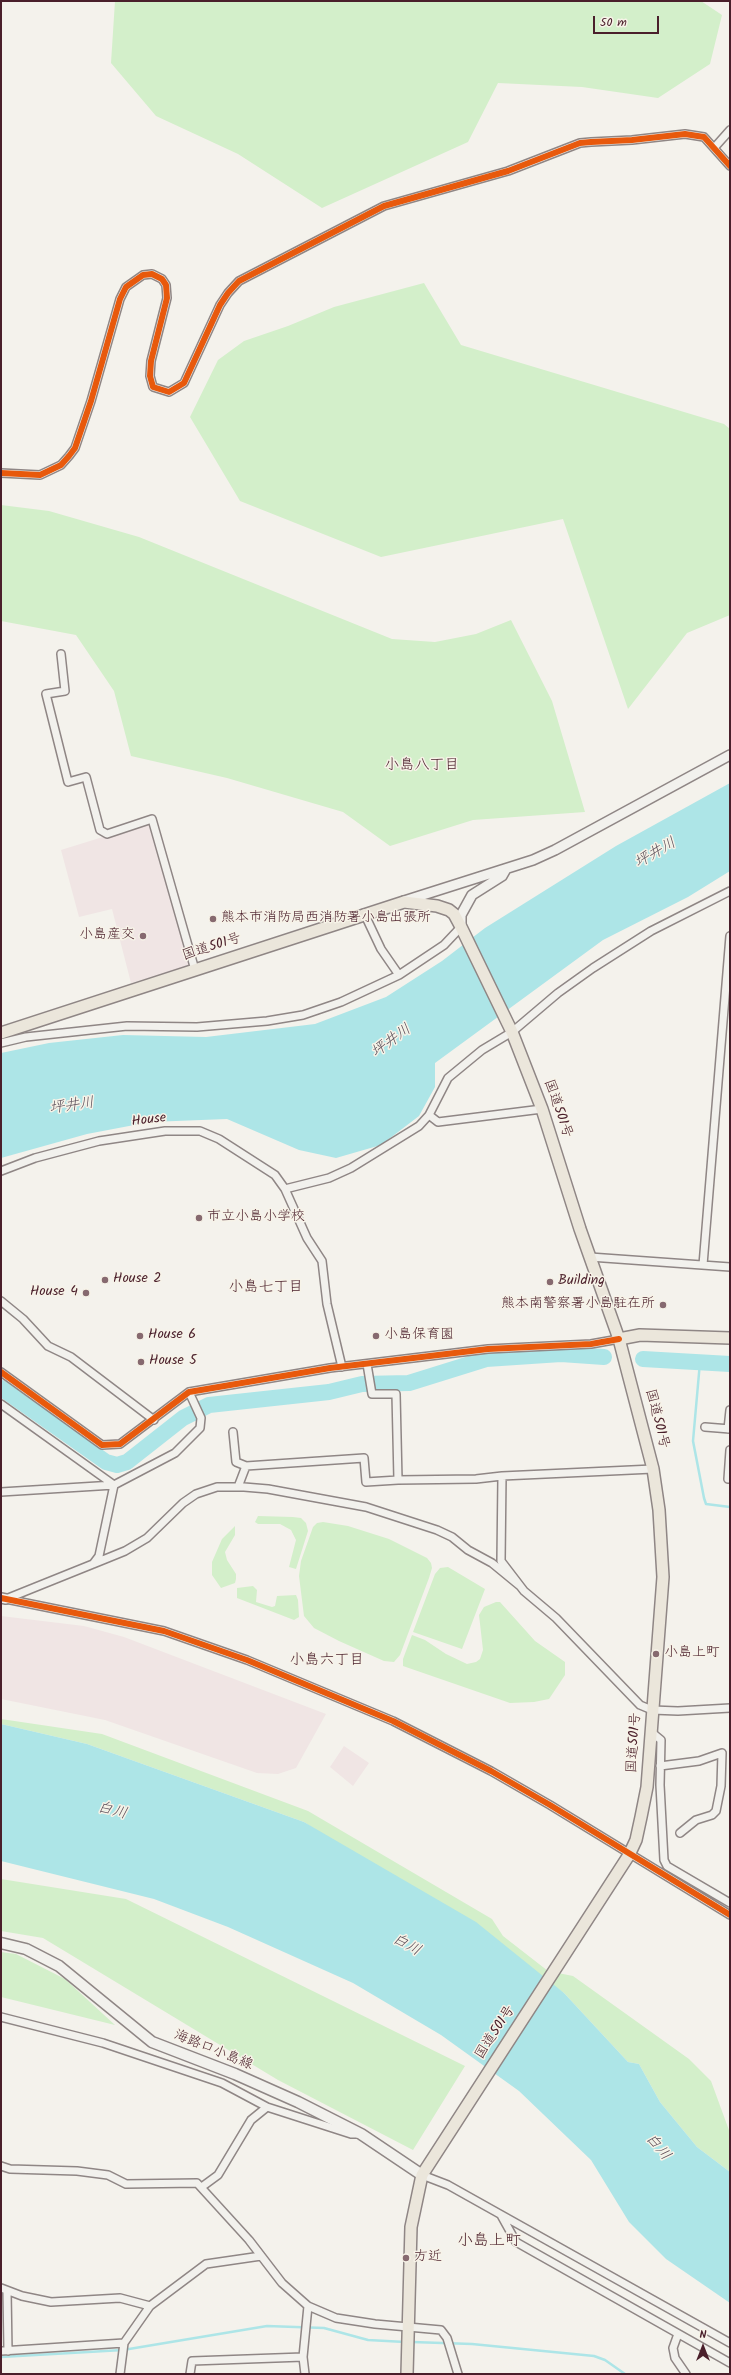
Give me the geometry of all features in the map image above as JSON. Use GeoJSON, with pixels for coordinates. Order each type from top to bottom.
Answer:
{"type":"FeatureCollection","features":[{"type":"Feature","properties":{"kind":"main road","name":"国道501号"},"geometry":{"type":"LineString","coordinates":[[1,1033],[364,913],[404,902],[437,906],[449,910],[454,914],[462,929],[510,1030],[542,1109],[590,1257],[619,1339],[653,1469],[659,1510],[663,1577],[650,1731],[647,1787],[636,1840],[626,1859],[422,2175],[411,2227],[407,2374]]}},
{"type":"Feature","properties":{"kind":"main road"},"geometry":{"type":"LineString","coordinates":[[619,1339],[640,1335],[730,1338]]}},
{"type":"Feature","properties":{"kind":"main road","name":"海路口小島線"},"geometry":{"type":"LineString","coordinates":[[1,1943],[26,1949],[59,1966],[152,2042],[235,2074],[361,2134],[422,2175]]}},
{"type":"Feature","properties":{"kind":"street"},"geometry":{"type":"LineString","coordinates":[[714,148],[730,130]]}},
{"type":"Feature","properties":{"kind":"street"},"geometry":{"type":"LineString","coordinates":[[1,473],[40,474],[61,465],[72,452],[92,401],[120,298],[126,287],[143,275],[157,276],[162,279],[166,285],[167,298],[151,361],[150,376],[153,387],[169,392],[184,383],[220,305],[239,281],[384,206],[508,171],[586,142],[632,140],[685,134],[704,137],[730,166]]}},
{"type":"Feature","properties":{"kind":"street"},"geometry":{"type":"LineString","coordinates":[[61,654],[65,691],[46,694],[68,782],[86,777],[100,830],[107,834],[152,819],[195,970]]}},
{"type":"Feature","properties":{"kind":"street"},"geometry":{"type":"LineString","coordinates":[[404,902],[555,850],[730,755]]}},
{"type":"Feature","properties":{"kind":"street"},"geometry":{"type":"LineString","coordinates":[[1,1043],[26,1037],[126,1026],[197,1027],[274,1020],[303,1015],[342,1002],[399,975],[444,945],[462,929],[461,915],[472,895],[502,876],[506,868]]}},
{"type":"Feature","properties":{"kind":"street"},"geometry":{"type":"LineString","coordinates":[[285,1189],[329,1178],[351,1168],[419,1126],[429,1115],[448,1078],[482,1050],[593,968],[651,931],[730,891]]}},
{"type":"Feature","properties":{"kind":"street"},"geometry":{"type":"LineString","coordinates":[[364,913],[381,949],[399,975]]}},
{"type":"Feature","properties":{"kind":"street"},"geometry":{"type":"LineString","coordinates":[[703,1265],[730,936]]}},
{"type":"Feature","properties":{"kind":"street"},"geometry":{"type":"LineString","coordinates":[[429,1115],[438,1122],[542,1109]]}},
{"type":"Feature","properties":{"kind":"street","name":"House"},"geometry":{"type":"LineString","coordinates":[[1,1171],[35,1158],[99,1141],[165,1131],[200,1131],[219,1139],[275,1175],[285,1189],[307,1238],[322,1261],[327,1304],[342,1367]]}},
{"type":"Feature","properties":{"kind":"street"},"geometry":{"type":"LineString","coordinates":[[590,1257],[730,1267]]}},
{"type":"Feature","properties":{"kind":"street"},"geometry":{"type":"LineString","coordinates":[[1,1301],[23,1319],[48,1346],[71,1357],[154,1420]]}},
{"type":"Feature","properties":{"kind":"street"},"geometry":{"type":"LineString","coordinates":[[1,1372],[102,1445],[120,1444],[154,1420],[189,1392],[342,1367],[488,1349],[591,1344],[619,1339]]}},
{"type":"Feature","properties":{"kind":"street"},"geometry":{"type":"LineString","coordinates":[[368,1364],[372,1394],[396,1394],[398,1480]]}},
{"type":"Feature","properties":{"kind":"street"},"geometry":{"type":"LineString","coordinates":[[1,1492],[114,1485],[175,1453],[200,1428],[201,1418],[189,1392]]}},
{"type":"Feature","properties":{"kind":"street"},"geometry":{"type":"LineString","coordinates":[[1,1404],[114,1485]]}},
{"type":"Feature","properties":{"kind":"street"},"geometry":{"type":"LineString","coordinates":[[705,1427],[729,1429],[730,1410]]}},
{"type":"Feature","properties":{"kind":"street"},"geometry":{"type":"LineString","coordinates":[[233,1432],[236,1462],[246,1466],[364,1458],[366,1482],[476,1479],[502,1476],[653,1469]]}},
{"type":"Feature","properties":{"kind":"street"},"geometry":{"type":"LineString","coordinates":[[730,1450],[728,1479],[730,1479]]}},
{"type":"Feature","properties":{"kind":"street"},"geometry":{"type":"LineString","coordinates":[[238,1487],[246,1466]]}},
{"type":"Feature","properties":{"kind":"street"},"geometry":{"type":"LineString","coordinates":[[502,1476],[501,1561],[520,1586]]}},
{"type":"Feature","properties":{"kind":"street"},"geometry":{"type":"LineString","coordinates":[[93,1564],[99,1556],[114,1485]]}},
{"type":"Feature","properties":{"kind":"street"},"geometry":{"type":"LineString","coordinates":[[3,1599],[125,1551],[147,1538],[183,1503],[196,1494],[217,1487],[268,1489],[366,1507],[436,1530],[452,1537],[468,1550],[492,1562],[520,1586],[587,1649],[640,1706],[652,1710],[730,1708]]}},
{"type":"Feature","properties":{"kind":"street"},"geometry":{"type":"LineString","coordinates":[[3,1599],[164,1631],[309,1685],[393,1721],[491,1771],[550,1805],[626,1859],[730,1915]]}},
{"type":"Feature","properties":{"kind":"street"},"geometry":{"type":"LineString","coordinates":[[650,1731],[661,1740],[660,1766],[664,1860],[666,1866],[730,1903]]}},
{"type":"Feature","properties":{"kind":"street"},"geometry":{"type":"LineString","coordinates":[[660,1766],[699,1761],[722,1753],[720,1792],[716,1811],[712,1816],[696,1820],[680,1833]]}},
{"type":"Feature","properties":{"kind":"street"},"geometry":{"type":"LineString","coordinates":[[1,2017],[103,2043],[222,2083],[267,2107],[351,2134],[361,2134]]}},
{"type":"Feature","properties":{"kind":"street"},"geometry":{"type":"LineString","coordinates":[[202,2186],[218,2175],[251,2120],[267,2107]]}},
{"type":"Feature","properties":{"kind":"street"},"geometry":{"type":"LineString","coordinates":[[1,2166],[10,2169],[77,2171],[108,2175],[126,2184],[197,2183],[202,2186],[249,2240],[282,2283],[308,2306],[336,2318],[441,2330],[447,2338],[458,2374]]}},
{"type":"Feature","properties":{"kind":"street"},"geometry":{"type":"LineString","coordinates":[[422,2175],[448,2185],[730,2343]]}},
{"type":"Feature","properties":{"kind":"street"},"geometry":{"type":"LineString","coordinates":[[501,2215],[516,2242],[730,2363]]}},
{"type":"Feature","properties":{"kind":"street"},"geometry":{"type":"LineString","coordinates":[[120,2374],[124,2343],[150,2306],[206,2264],[261,2256]]}},
{"type":"Feature","properties":{"kind":"street"},"geometry":{"type":"LineString","coordinates":[[124,2343],[4,2351],[4,2289],[22,2296],[51,2302],[120,2298],[150,2306]]}},
{"type":"Feature","properties":{"kind":"street"},"geometry":{"type":"LineString","coordinates":[[305,2374],[303,2357],[308,2306]]}},
{"type":"Feature","properties":{"kind":"street"},"geometry":{"type":"LineString","coordinates":[[678,2334],[673,2348],[675,2358],[686,2374]]}},
{"type":"Feature","properties":{"kind":"street"},"geometry":{"type":"LineString","coordinates":[[190,2374],[192,2361],[303,2357]]}},
{"type":"Feature","properties":{"kind":"shaded area"},"geometry":{"type":"Polygon","coordinates":[[[151,822],[190,966],[131,983],[112,909],[79,917],[61,850],[151,822]]]}},
{"type":"Feature","properties":{"kind":"shaded area"},"geometry":{"type":"Polygon","coordinates":[[[1,1616],[84,1626],[124,1637],[326,1714],[296,1768],[278,1774],[257,1773],[105,1720],[1,1699],[1,1616]]]}},
{"type":"Feature","properties":{"kind":"shaded area"},"geometry":{"type":"Polygon","coordinates":[[[344,1746],[369,1763],[353,1786],[330,1767],[344,1746]]]}},
{"type":"Feature","properties":{"kind":"green space"},"geometry":{"type":"Polygon","coordinates":[[[115,1],[701,1],[722,15],[710,64],[658,98],[582,87],[498,83],[468,142],[322,208],[238,154],[156,116],[111,63],[115,1]]]}},
{"type":"Feature","properties":{"kind":"green space"},"geometry":{"type":"Polygon","coordinates":[[[424,283],[461,345],[724,424],[730,429],[730,615],[687,633],[628,709],[563,519],[381,557],[240,501],[190,417],[218,360],[244,341],[288,326],[334,307],[424,283]]]}},
{"type":"Feature","properties":{"kind":"green space"},"geometry":{"type":"Polygon","coordinates":[[[1,505],[49,511],[139,537],[392,639],[435,642],[476,634],[511,620],[552,701],[585,812],[473,820],[390,846],[343,812],[227,778],[131,756],[114,691],[76,635],[1,621],[1,505]]]}},
{"type":"Feature","properties":{"kind":"green space"},"geometry":{"type":"Polygon","coordinates":[[[258,1516],[301,1518],[306,1523],[308,1531],[296,1569],[289,1567],[296,1540],[291,1530],[280,1524],[258,1524],[255,1522],[258,1516]]]}},
{"type":"Feature","properties":{"kind":"green space"},"geometry":{"type":"Polygon","coordinates":[[[323,1522],[348,1526],[389,1539],[427,1558],[431,1563],[432,1568],[429,1578],[400,1655],[394,1662],[384,1661],[339,1641],[314,1628],[304,1616],[299,1576],[301,1561],[313,1527],[317,1523],[323,1522]]]}},
{"type":"Feature","properties":{"kind":"green space"},"geometry":{"type":"Polygon","coordinates":[[[235,1526],[235,1535],[225,1552],[227,1560],[236,1574],[236,1579],[235,1583],[221,1588],[212,1575],[212,1562],[222,1539],[235,1526]]]}},
{"type":"Feature","properties":{"kind":"green space"},"geometry":{"type":"Polygon","coordinates":[[[448,1567],[485,1589],[462,1649],[413,1632],[435,1574],[440,1568],[448,1567]]]}},
{"type":"Feature","properties":{"kind":"green space"},"geometry":{"type":"Polygon","coordinates":[[[253,1586],[257,1590],[256,1602],[272,1607],[275,1606],[277,1596],[296,1595],[298,1600],[299,1617],[294,1620],[237,1598],[237,1588],[253,1586]]]}},
{"type":"Feature","properties":{"kind":"green space"},"geometry":{"type":"Polygon","coordinates":[[[500,1602],[535,1641],[565,1662],[565,1675],[549,1699],[534,1702],[510,1703],[403,1666],[403,1659],[412,1635],[425,1640],[446,1654],[467,1664],[476,1662],[480,1659],[483,1650],[479,1615],[484,1607],[500,1602]]]}},
{"type":"Feature","properties":{"kind":"green space"},"geometry":{"type":"Polygon","coordinates":[[[1,1719],[102,1734],[308,1811],[492,1919],[503,1936],[548,1971],[573,1976],[689,2059],[711,2081],[730,2133],[730,2172],[697,2147],[660,2102],[639,2064],[628,2062],[564,1993],[304,1822],[87,1744],[1,1724],[1,1719]]]}},
{"type":"Feature","properties":{"kind":"green space"},"geometry":{"type":"Polygon","coordinates":[[[1,1879],[126,1899],[465,2066],[413,2150],[278,2080],[43,1938],[1,1931],[1,1879]]]}},
{"type":"Feature","properties":{"kind":"green space"},"geometry":{"type":"Polygon","coordinates":[[[1,1952],[16,1954],[65,1979],[115,2025],[1,1997],[1,1952]]]}},
{"type":"Feature","properties":{"kind":"water","name":"坪井川"},"geometry":{"type":"Polygon","coordinates":[[[730,783],[730,871],[688,897],[603,940],[435,1063],[435,1087],[419,1116],[381,1145],[336,1158],[299,1150],[227,1119],[150,1122],[87,1134],[1,1158],[1,1053],[49,1043],[123,1035],[206,1037],[315,1024],[386,997],[442,961],[485,928],[616,846],[730,783]]]}},
{"type":"Feature","properties":{"kind":"water","name":"白川"},"geometry":{"type":"Polygon","coordinates":[[[1,1724],[87,1744],[304,1822],[476,1922],[564,1993],[628,2062],[639,2064],[660,2102],[697,2147],[730,2172],[730,2303],[666,2259],[629,2222],[591,2160],[519,2091],[441,2035],[353,1983],[228,1927],[154,1899],[1,1861],[1,1724]]]}},
{"type":"Feature","properties":{"kind":"waterway"},"geometry":{"type":"LineString","coordinates":[[1,1388],[106,1462],[117,1465],[127,1462],[183,1418],[209,1405],[329,1392],[362,1384],[409,1383],[486,1359],[561,1354],[604,1357]]}},
{"type":"Feature","properties":{"kind":"waterway"},"geometry":{"type":"LineString","coordinates":[[643,1359],[730,1364]]}},
{"type":"Feature","properties":{"kind":"waterway"},"geometry":{"type":"LineString","coordinates":[[700,1362],[693,1441],[704,1498],[706,1504],[730,1507]]}},
{"type":"Feature","properties":{"kind":"waterway"},"geometry":{"type":"LineString","coordinates":[[1,2357],[123,2350],[267,2326],[324,2328],[368,2340],[405,2342]]}},
{"type":"Feature","properties":{"kind":"waterway"},"geometry":{"type":"LineString","coordinates":[[412,2342],[472,2344],[594,2356],[605,2360],[625,2374]]}},
{"type":"Feature","properties":{"kind":"cycle path"},"geometry":{"type":"LineString","coordinates":[[1,473],[40,475],[61,465],[75,448],[91,401],[120,299],[126,287],[143,275],[152,274],[162,279],[166,285],[167,298],[151,361],[150,376],[153,387],[169,392],[184,383],[220,305],[239,281],[384,206],[508,171],[580,143],[632,140],[685,134],[704,137],[730,166]]}},
{"type":"Feature","properties":{"kind":"cycle path"},"geometry":{"type":"LineString","coordinates":[[1,1372],[102,1445],[120,1444],[189,1392],[330,1368],[488,1349],[591,1344],[619,1339]]}},
{"type":"Feature","properties":{"kind":"cycle path"},"geometry":{"type":"LineString","coordinates":[[1,1598],[164,1631],[247,1660],[393,1721],[491,1771],[550,1805],[730,1915]]}},
{"type":"Feature","properties":{"kind":"place","name":"熊本市消防局西消防署小島出張所"},"geometry":{"type":"Point","coordinates":[213,919]}},
{"type":"Feature","properties":{"kind":"place","name":"小島産交"},"geometry":{"type":"Point","coordinates":[143,936]}},
{"type":"Feature","properties":{"kind":"place","name":"市立小島小学校"},"geometry":{"type":"Point","coordinates":[199,1218]}},
{"type":"Feature","properties":{"kind":"place","name":"House 2"},"geometry":{"type":"Point","coordinates":[105,1280]}},
{"type":"Feature","properties":{"kind":"place","name":"Building"},"geometry":{"type":"Point","coordinates":[550,1282]}},
{"type":"Feature","properties":{"kind":"place","name":"House 4"},"geometry":{"type":"Point","coordinates":[86,1293]}},
{"type":"Feature","properties":{"kind":"place","name":"熊本南警察署小島駐在所"},"geometry":{"type":"Point","coordinates":[663,1305]}},
{"type":"Feature","properties":{"kind":"place","name":"House 6"},"geometry":{"type":"Point","coordinates":[140,1336]}},
{"type":"Feature","properties":{"kind":"place","name":"小島保育園"},"geometry":{"type":"Point","coordinates":[376,1336]}},
{"type":"Feature","properties":{"kind":"place","name":"House 5"},"geometry":{"type":"Point","coordinates":[141,1362]}},
{"type":"Feature","properties":{"kind":"place","name":"小島上町"},"geometry":{"type":"Point","coordinates":[656,1654]}},
{"type":"Feature","properties":{"kind":"place","name":"方近"},"geometry":{"type":"Point","coordinates":[406,2258]}},
{"type":"Feature","properties":{"kind":"district","name":"小島八丁目"},"geometry":{"type":"Point","coordinates":[422,766]}},
{"type":"Feature","properties":{"kind":"district","name":"小島七丁目"},"geometry":{"type":"Point","coordinates":[266,1288]}},
{"type":"Feature","properties":{"kind":"district","name":"小島六丁目"},"geometry":{"type":"Point","coordinates":[327,1661]}},
{"type":"Feature","properties":{"kind":"district","name":"小島上町"},"geometry":{"type":"Point","coordinates":[489,2242]}}]}
